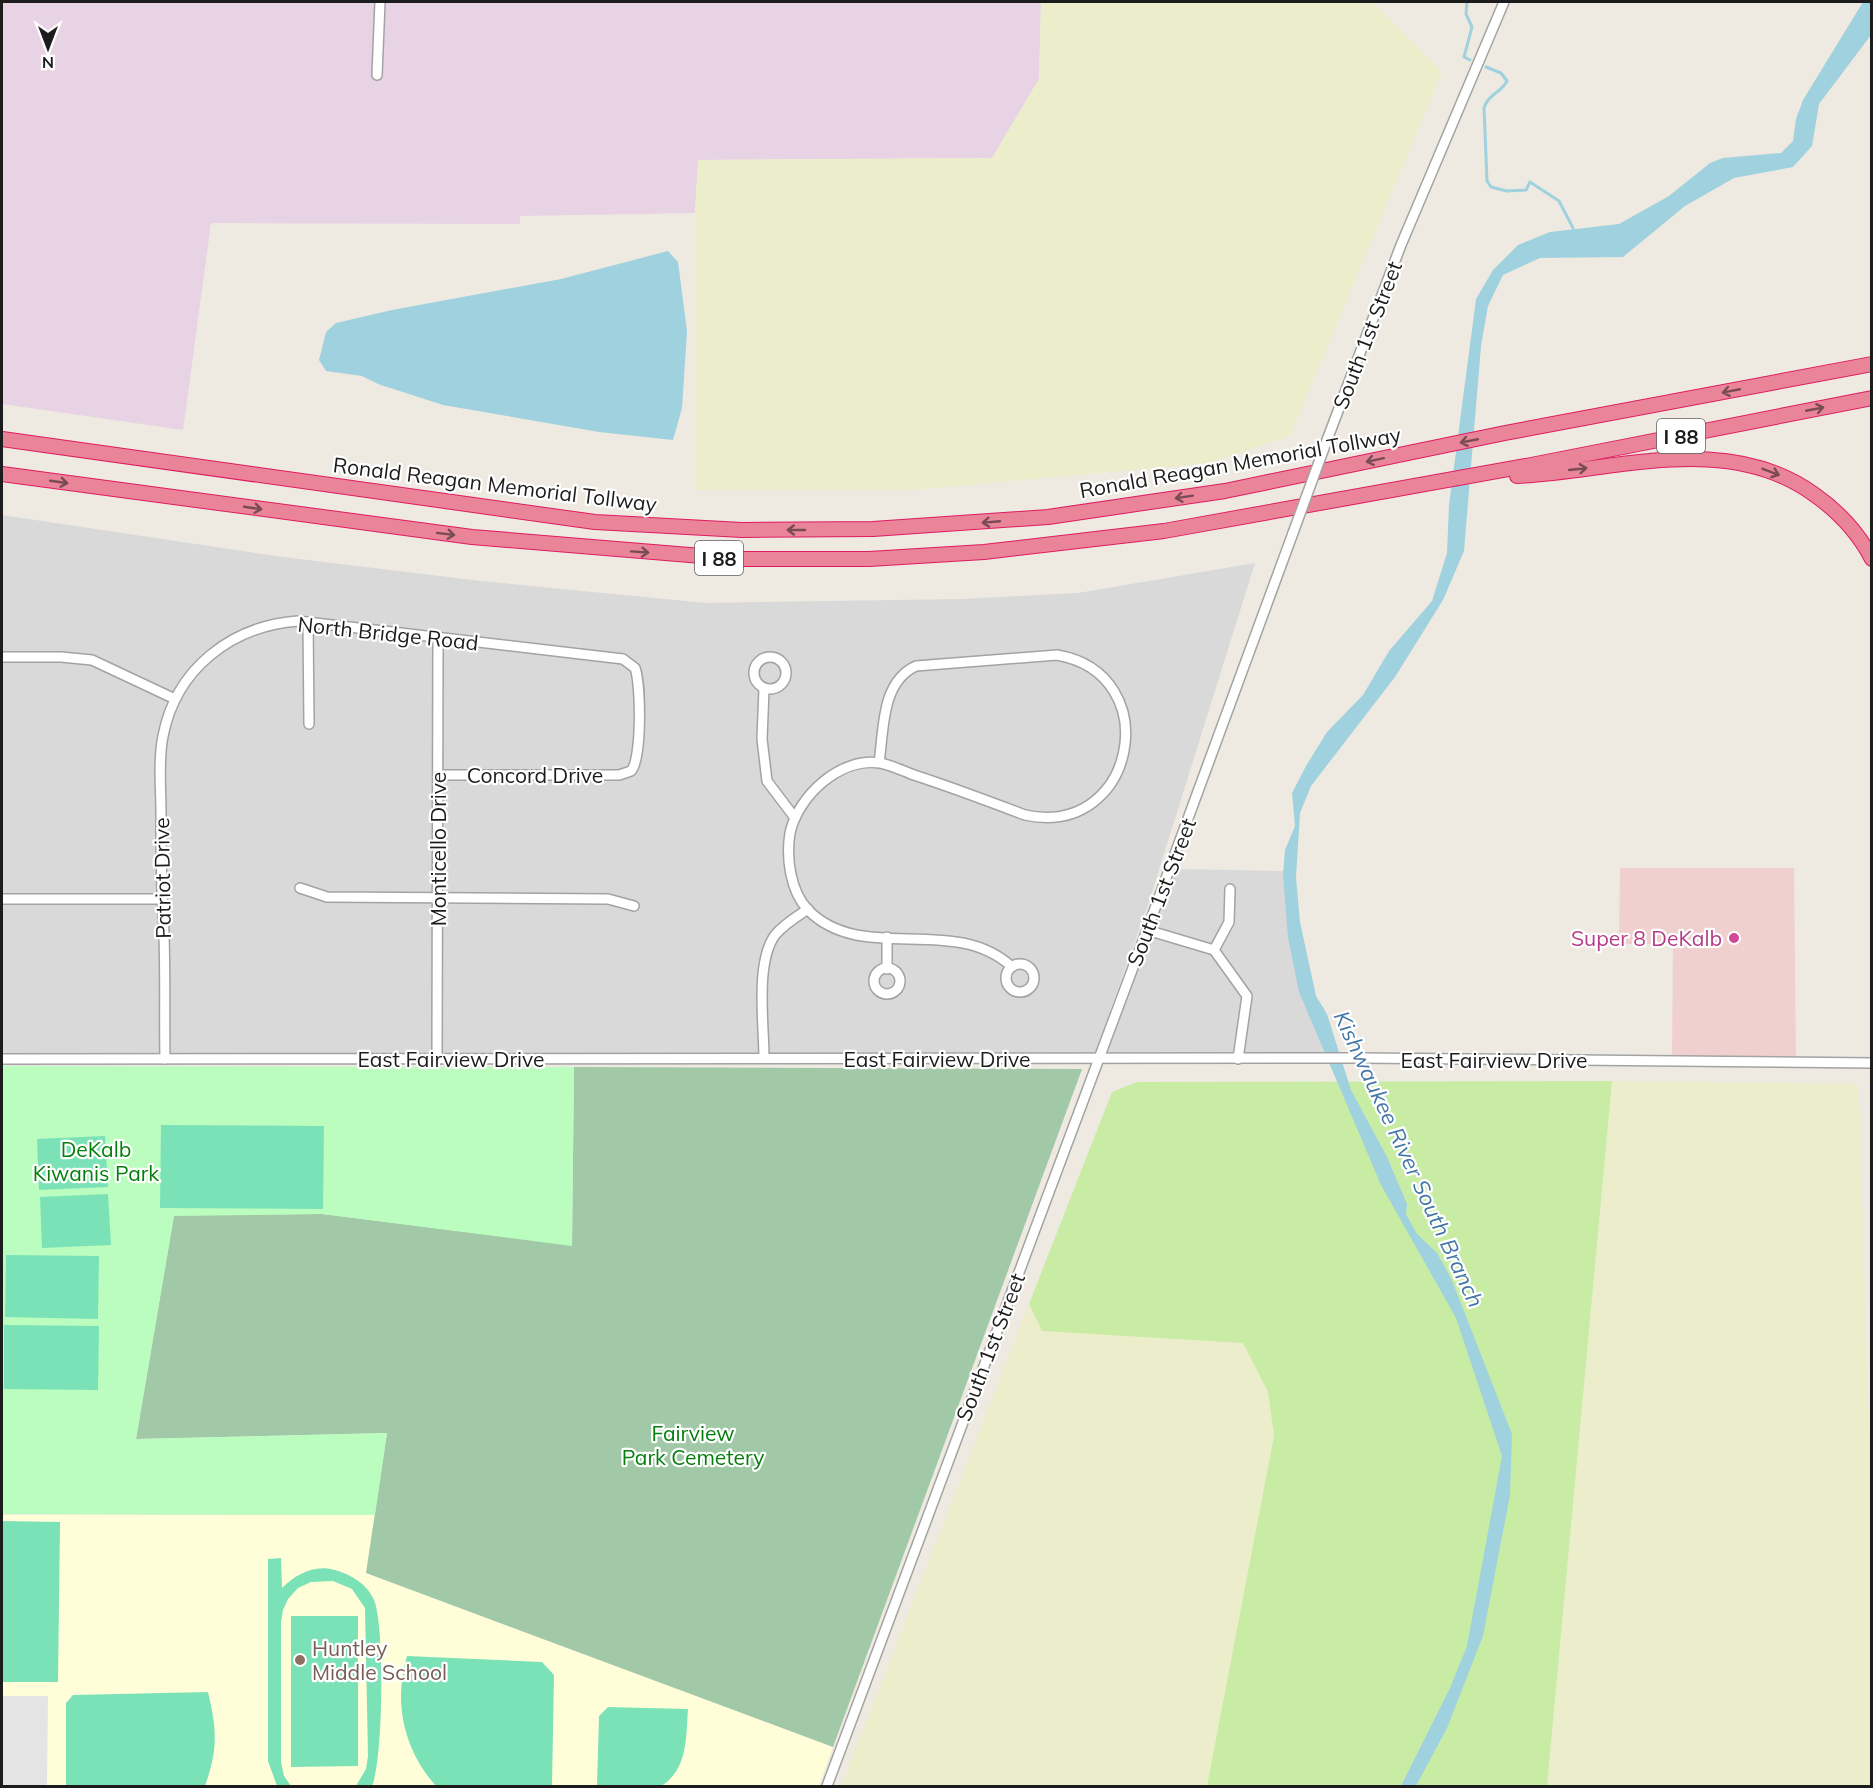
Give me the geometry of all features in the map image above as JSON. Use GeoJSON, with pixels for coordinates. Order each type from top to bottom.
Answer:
{"type":"FeatureCollection","features":[{"type":"Feature","properties":{"kind":"highway","name":"Ronald Reagan Memorial Tollway"},"geometry":{"type":"LineString","coordinates":[[2,439],[595,522],[742,530],[873,530],[1048,517],[1225,491],[1505,433],[1872,364]]}},
{"type":"Feature","properties":{"kind":"highway","name":"I 88"},"geometry":{"type":"LineString","coordinates":[[2,474],[472,537],[727,559],[869,559],[984,552],[1164,531],[1490,475],[1872,398]]}},
{"type":"Feature","properties":{"kind":"highway"},"geometry":{"type":"LineString","coordinates":[[1490,475],[1673,458],[1719,460],[1750,465],[1797,483],[1833,507],[1861,538],[1872,559]]}},
{"type":"Feature","properties":{"kind":"street"},"geometry":{"type":"LineString","coordinates":[[377,75],[380,2]]}},
{"type":"Feature","properties":{"kind":"street","name":"South 1st Street"},"geometry":{"type":"LineString","coordinates":[[827,1786],[1401,245],[1504,2]]}},
{"type":"Feature","properties":{"kind":"street"},"geometry":{"type":"LineString","coordinates":[[308,622],[309,724]]}},
{"type":"Feature","properties":{"kind":"street","name":"North Bridge Road"},"geometry":{"type":"LineString","coordinates":[[175,699],[185,681],[198,666],[226,641],[247,631],[273,623],[308,622],[623,659],[630,662],[638,681],[637,758],[631,771]]}},
{"type":"Feature","properties":{"kind":"street","name":"Monticello Drive"},"geometry":{"type":"LineString","coordinates":[[438,638],[438,1060]]}},
{"type":"Feature","properties":{"kind":"street"},"geometry":{"type":"LineString","coordinates":[[879,763],[890,693],[908,670],[940,662],[1058,655],[1075,659],[1095,669],[1107,682],[1120,703],[1125,721],[1126,743],[1122,762],[1114,779],[1105,792],[1088,807],[1068,815],[1048,819],[1025,815],[879,763],[852,767],[829,778],[804,800],[795,818],[788,845],[789,866],[808,909],[845,932],[955,941],[998,954],[1012,967]]}},
{"type":"Feature","properties":{"kind":"street"},"geometry":{"type":"LineString","coordinates":[[2,657],[61,657],[92,660],[175,699]]}},
{"type":"Feature","properties":{"kind":"street"},"geometry":{"type":"LineString","coordinates":[[764,689],[763,748],[767,781],[795,818]]}},
{"type":"Feature","properties":{"kind":"street","name":"Patriot Drive"},"geometry":{"type":"LineString","coordinates":[[165,1059],[161,899],[161,757],[166,720],[175,699]]}},
{"type":"Feature","properties":{"kind":"street","name":"Concord Drive"},"geometry":{"type":"LineString","coordinates":[[438,775],[619,775],[631,771]]}},
{"type":"Feature","properties":{"kind":"street"},"geometry":{"type":"LineString","coordinates":[[300,888],[327,897],[608,899],[634,906]]}},
{"type":"Feature","properties":{"kind":"street"},"geometry":{"type":"LineString","coordinates":[[1214,950],[1229,922],[1230,889]]}},
{"type":"Feature","properties":{"kind":"street"},"geometry":{"type":"LineString","coordinates":[[2,899],[161,899]]}},
{"type":"Feature","properties":{"kind":"street"},"geometry":{"type":"LineString","coordinates":[[764,1058],[764,971],[767,951],[777,933],[808,909]]}},
{"type":"Feature","properties":{"kind":"street"},"geometry":{"type":"LineString","coordinates":[[1147,930],[1214,950],[1240,982],[1247,996],[1238,1059]]}},
{"type":"Feature","properties":{"kind":"street"},"geometry":{"type":"LineString","coordinates":[[887,937],[887,969]]}},
{"type":"Feature","properties":{"kind":"street","name":"East Fairview Drive"},"geometry":{"type":"LineString","coordinates":[[2,1059],[1360,1059],[1872,1063]]}},
{"type":"Feature","properties":{"kind":"shaded area"},"geometry":{"type":"Polygon","coordinates":[[[2,2],[1041,2],[1039,79],[992,158],[698,160],[695,213],[520,216],[520,224],[211,223],[183,430],[2,404],[2,2]]]}},
{"type":"Feature","properties":{"kind":"shaded area"},"geometry":{"type":"Polygon","coordinates":[[[1041,2],[1373,2],[1442,72],[1290,436],[1209,463],[912,490],[696,490],[695,213],[698,160],[992,158],[1039,79],[1041,2]]]}},
{"type":"Feature","properties":{"kind":"shaded area"},"geometry":{"type":"Polygon","coordinates":[[[2,515],[283,557],[481,581],[706,603],[961,599],[1078,593],[1255,563],[1149,902],[1094,1056],[2,1056],[2,515]]]}},
{"type":"Feature","properties":{"kind":"shaded area"},"geometry":{"type":"Polygon","coordinates":[[[1620,868],[1794,868],[1796,1058],[1672,1058],[1673,944],[1619,944],[1620,868]]]}},
{"type":"Feature","properties":{"kind":"shaded area"},"geometry":{"type":"Polygon","coordinates":[[[1176,869],[1290,871],[1297,930],[1328,1055],[1103,1056],[1176,869]]]}},
{"type":"Feature","properties":{"kind":"shaded area"},"geometry":{"type":"Polygon","coordinates":[[[1612,1081],[1858,1084],[1871,1493],[1871,1786],[1547,1786],[1612,1081]]]}},
{"type":"Feature","properties":{"kind":"shaded area"},"geometry":{"type":"Polygon","coordinates":[[[1029,1304],[1043,1331],[1243,1342],[1268,1392],[1274,1436],[1207,1786],[841,1786],[1029,1304]]]}},
{"type":"Feature","properties":{"kind":"shaded area","name":"Huntley Middle School"},"geometry":{"type":"Polygon","coordinates":[[[2,1515],[375,1515],[366,1573],[833,1747],[819,1786],[2,1786],[2,1515]]]}},
{"type":"Feature","properties":{"kind":"shaded area"},"geometry":{"type":"Polygon","coordinates":[[[2,1696],[48,1696],[47,1786],[2,1786],[2,1696]]]}},
{"type":"Feature","properties":{"kind":"green space","name":"DeKalb Kiwanis Park"},"geometry":{"type":"Polygon","coordinates":[[[2,1066],[574,1067],[572,1246],[322,1214],[174,1216],[136,1439],[387,1433],[375,1515],[2,1514],[2,1066]]]}},
{"type":"Feature","properties":{"kind":"green space","name":"Fairview Park Cemetery"},"geometry":{"type":"Polygon","coordinates":[[[574,1067],[1082,1069],[833,1747],[366,1573],[387,1433],[136,1439],[174,1215],[322,1214],[572,1245],[574,1067]]]}},
{"type":"Feature","properties":{"kind":"green space"},"geometry":{"type":"Polygon","coordinates":[[[1612,1081],[1547,1786],[1207,1786],[1274,1436],[1268,1392],[1243,1343],[1042,1331],[1029,1304],[1112,1092],[1137,1082],[1612,1081]]]}},
{"type":"Feature","properties":{"kind":"green space"},"geometry":{"type":"Polygon","coordinates":[[[161,1125],[324,1126],[323,1209],[160,1208],[161,1125]]]}},
{"type":"Feature","properties":{"kind":"green space"},"geometry":{"type":"Polygon","coordinates":[[[105,1136],[108,1187],[39,1190],[37,1139],[105,1136]]]}},
{"type":"Feature","properties":{"kind":"green space"},"geometry":{"type":"Polygon","coordinates":[[[108,1194],[111,1245],[42,1248],[40,1197],[108,1194]]]}},
{"type":"Feature","properties":{"kind":"green space"},"geometry":{"type":"Polygon","coordinates":[[[6,1255],[99,1256],[98,1319],[5,1317],[6,1255]]]}},
{"type":"Feature","properties":{"kind":"green space"},"geometry":{"type":"Polygon","coordinates":[[[4,1325],[99,1326],[98,1390],[4,1389],[4,1325]]]}},
{"type":"Feature","properties":{"kind":"green space"},"geometry":{"type":"Polygon","coordinates":[[[2,1521],[60,1522],[58,1682],[2,1682],[2,1521]]]}},
{"type":"Feature","properties":{"kind":"green space"},"geometry":{"type":"Polygon","coordinates":[[[281,1558],[282,1588],[293,1578],[306,1572],[328,1568],[353,1577],[367,1589],[374,1600],[380,1637],[381,1693],[376,1772],[372,1786],[356,1786],[366,1769],[368,1756],[365,1608],[352,1589],[333,1581],[311,1582],[298,1588],[288,1599],[283,1610],[281,1622],[281,1762],[284,1776],[291,1786],[277,1786],[268,1761],[268,1559],[281,1558]]]}},
{"type":"Feature","properties":{"kind":"green space"},"geometry":{"type":"Polygon","coordinates":[[[291,1616],[358,1616],[358,1766],[291,1767],[291,1616]]]}},
{"type":"Feature","properties":{"kind":"green space"},"geometry":{"type":"Polygon","coordinates":[[[407,1656],[542,1662],[554,1675],[552,1786],[436,1786],[416,1757],[404,1725],[401,1691],[407,1656]]]}},
{"type":"Feature","properties":{"kind":"green space"},"geometry":{"type":"Polygon","coordinates":[[[208,1692],[215,1739],[205,1786],[66,1786],[66,1703],[73,1695],[208,1692]]]}},
{"type":"Feature","properties":{"kind":"green space"},"geometry":{"type":"Polygon","coordinates":[[[608,1707],[688,1709],[686,1741],[681,1762],[670,1779],[661,1786],[597,1786],[599,1716],[608,1707]]]}},
{"type":"Feature","properties":{"kind":"water"},"geometry":{"type":"Polygon","coordinates":[[[1863,2],[1871,2],[1871,35],[1819,104],[1812,146],[1793,167],[1734,178],[1685,206],[1623,257],[1540,258],[1503,275],[1488,306],[1481,346],[1464,551],[1443,600],[1395,677],[1311,786],[1300,813],[1296,877],[1300,922],[1316,996],[1327,1014],[1351,1090],[1387,1157],[1407,1204],[1406,1214],[1417,1234],[1437,1253],[1451,1278],[1512,1434],[1510,1495],[1483,1636],[1447,1728],[1416,1786],[1401,1786],[1450,1688],[1467,1646],[1502,1456],[1456,1318],[1381,1185],[1299,992],[1288,937],[1283,875],[1285,850],[1295,826],[1292,793],[1327,732],[1363,695],[1389,651],[1432,601],[1447,553],[1449,505],[1476,299],[1493,270],[1518,245],[1550,232],[1619,224],[1669,196],[1710,163],[1723,158],[1781,153],[1793,141],[1796,119],[1803,100],[1863,2]]]}},
{"type":"Feature","properties":{"kind":"water"},"geometry":{"type":"Polygon","coordinates":[[[668,251],[678,262],[687,331],[682,408],[673,440],[599,432],[443,405],[378,384],[362,376],[326,371],[319,360],[326,332],[336,323],[392,310],[561,279],[668,251]]]}},
{"type":"Feature","properties":{"kind":"waterway"},"geometry":{"type":"LineString","coordinates":[[1467,2],[1466,14],[1472,27],[1464,57],[1470,60]]}},
{"type":"Feature","properties":{"kind":"waterway"},"geometry":{"type":"LineString","coordinates":[[1486,67],[1501,73],[1507,81],[1488,100],[1484,108],[1487,181],[1491,187],[1507,191],[1526,190],[1530,182],[1559,201],[1573,228]]}},
{"type":"Feature","properties":{"kind":"place","name":"Super 8 DeKalb"},"geometry":{"type":"Point","coordinates":[1734,938]}},
{"type":"Feature","properties":{"kind":"place","name":"Huntley Middle School"},"geometry":{"type":"Point","coordinates":[300,1660]}},
{"type":"Feature","properties":{"kind":"water label","name":"Kishwaukee River South Branch"},"geometry":{"type":"Point","coordinates":[1409,1159]}}]}
